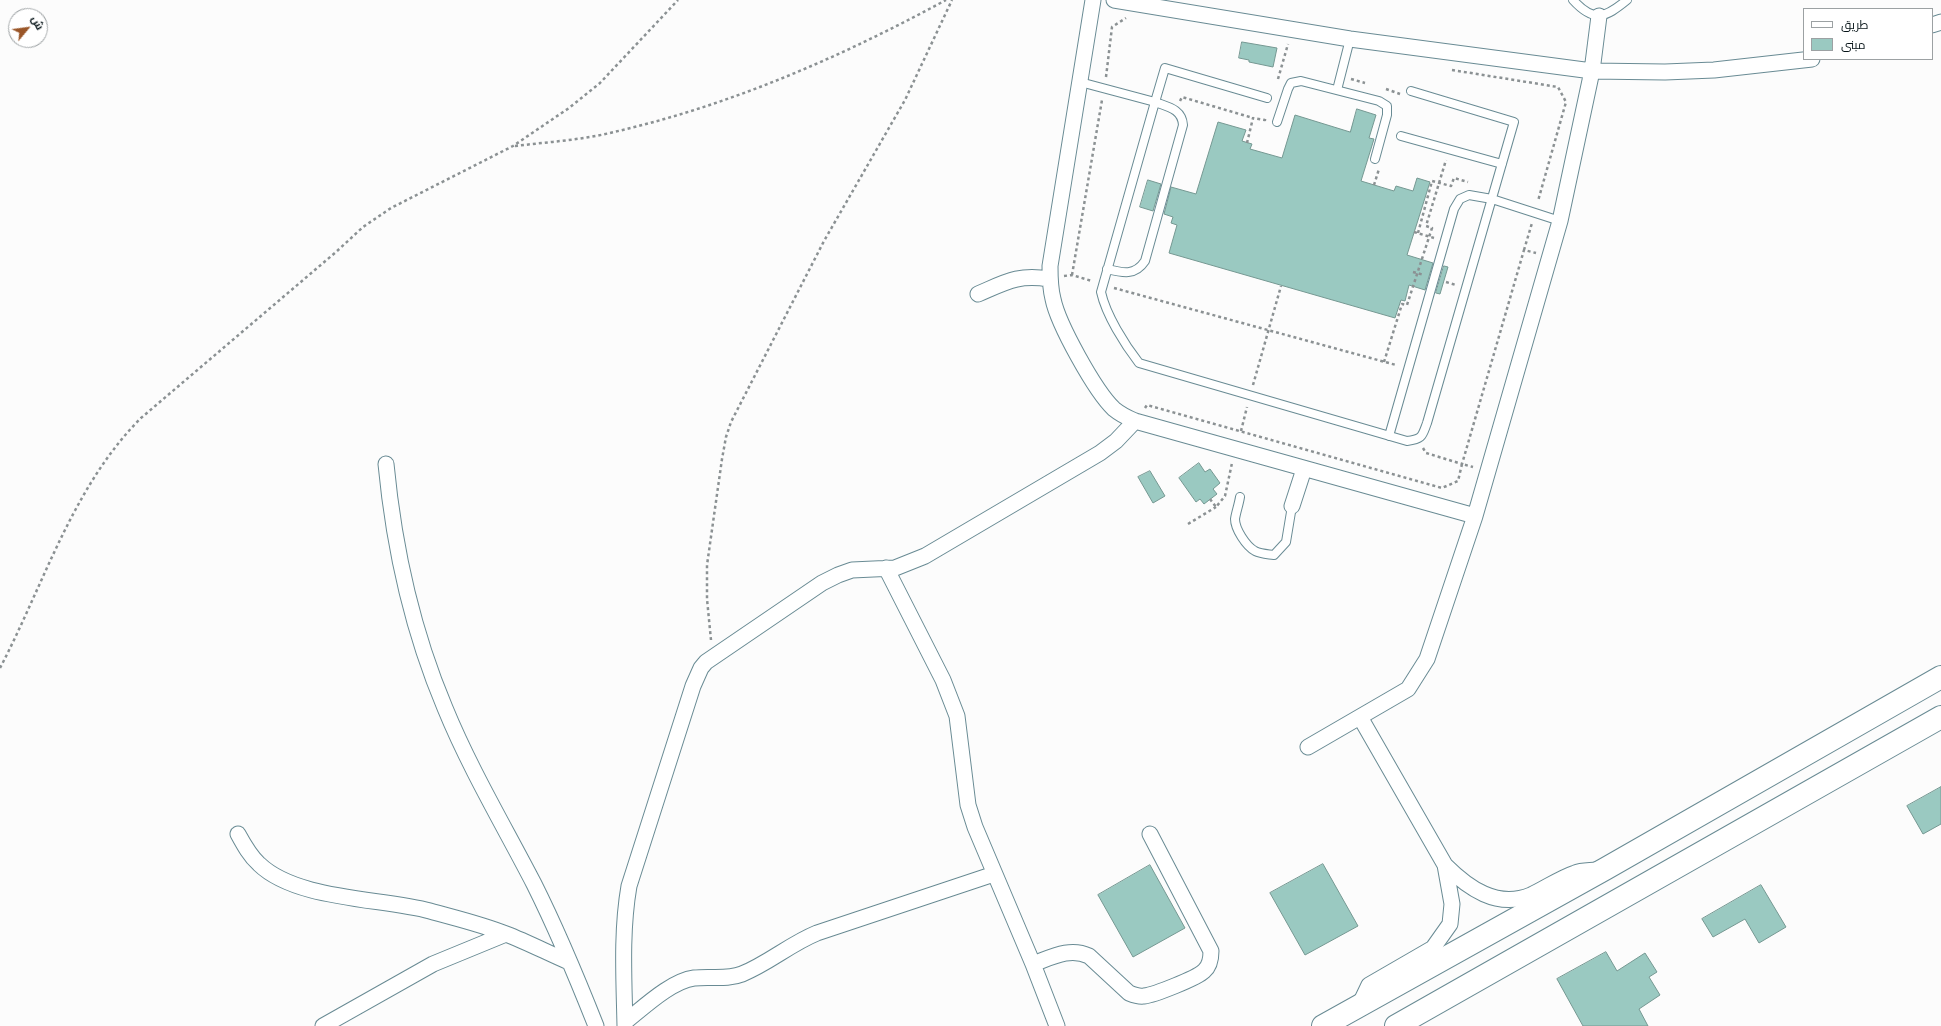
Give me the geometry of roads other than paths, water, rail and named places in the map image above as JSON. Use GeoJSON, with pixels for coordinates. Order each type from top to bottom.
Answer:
{"type":"FeatureCollection","features":[{"type":"Feature","properties":{"kind":"highway"},"geometry":{"type":"LineString","coordinates":[[1323,1026],[1606,869],[1941,677]]}},
{"type":"Feature","properties":{"kind":"highway"},"geometry":{"type":"LineString","coordinates":[[1396,1026],[1941,717]]}},
{"type":"Feature","properties":{"kind":"street"},"geometry":{"type":"LineString","coordinates":[[1093,0],[1049,279],[1053,300],[1063,326],[1102,394],[1115,409],[1135,421],[1475,516]]}},
{"type":"Feature","properties":{"kind":"street"},"geometry":{"type":"LineString","coordinates":[[1114,0],[1350,39],[1592,71],[1665,72],[1714,70],[1803,60]]}},
{"type":"Feature","properties":{"kind":"street"},"geometry":{"type":"LineString","coordinates":[[1308,747],[1408,689],[1427,659],[1475,516],[1560,220],[1592,71],[1598,16]]}},
{"type":"Feature","properties":{"kind":"street"},"geometry":{"type":"LineString","coordinates":[[978,294],[1019,277],[1032,276],[1049,279]]}},
{"type":"Feature","properties":{"kind":"street"},"geometry":{"type":"LineString","coordinates":[[625,1024],[623,946],[624,914],[629,886],[693,686],[701,668],[712,657],[822,583],[838,575],[859,569],[905,566],[925,556],[1100,453],[1116,441],[1135,421]]}},
{"type":"Feature","properties":{"kind":"street"},"geometry":{"type":"LineString","coordinates":[[386,464],[396,548],[416,629],[429,670],[462,747],[534,885],[596,1026]]}},
{"type":"Feature","properties":{"kind":"street"},"geometry":{"type":"LineString","coordinates":[[1292,506],[1304,468]]}},
{"type":"Feature","properties":{"kind":"street"},"geometry":{"type":"LineString","coordinates":[[886,568],[940,674],[951,700],[958,724],[968,804],[983,849],[1033,964],[1057,1026]]}},
{"type":"Feature","properties":{"kind":"street"},"geometry":{"type":"LineString","coordinates":[[1360,717],[1445,865],[1461,881],[1476,891],[1493,898],[1510,900],[1530,895],[1576,872],[1606,869]]}},
{"type":"Feature","properties":{"kind":"street"},"geometry":{"type":"LineString","coordinates":[[238,834],[249,853],[259,865],[273,875],[290,883],[313,890],[428,910],[506,934],[569,962]]}},
{"type":"Feature","properties":{"kind":"street"},"geometry":{"type":"LineString","coordinates":[[1033,964],[1064,953],[1082,953],[1089,956],[1129,993],[1136,996],[1152,994],[1197,976],[1205,970],[1210,961],[1211,951],[1150,834]]}},
{"type":"Feature","properties":{"kind":"street"},"geometry":{"type":"LineString","coordinates":[[1358,1006],[1369,985],[1434,948],[1450,924],[1452,904],[1445,865]]}},
{"type":"Feature","properties":{"kind":"street"},"geometry":{"type":"LineString","coordinates":[[625,1024],[681,982],[693,978],[724,978],[740,975],[756,968],[800,940],[817,932],[994,874]]}},
{"type":"Feature","properties":{"kind":"street"},"geometry":{"type":"LineString","coordinates":[[323,1026],[433,964],[506,934]]}},
{"type":"Feature","properties":{"kind":"lane"},"geometry":{"type":"LineString","coordinates":[[1573,0],[1588,13],[1598,16],[1606,15],[1627,0]]}},
{"type":"Feature","properties":{"kind":"lane"},"geometry":{"type":"LineString","coordinates":[[1338,90],[1350,39]]}},
{"type":"Feature","properties":{"kind":"lane"},"geometry":{"type":"LineString","coordinates":[[1267,98],[1165,68],[1103,284],[1101,292],[1104,304],[1132,354],[1140,363],[1408,441],[1418,440],[1423,436],[1514,122],[1408,90]]}},
{"type":"Feature","properties":{"kind":"lane"},"geometry":{"type":"LineString","coordinates":[[1277,122],[1291,83],[1301,81],[1379,101],[1387,106],[1387,115],[1375,159]]}},
{"type":"Feature","properties":{"kind":"lane"},"geometry":{"type":"LineString","coordinates":[[1080,82],[1155,102],[1177,110],[1183,117],[1183,125],[1144,261],[1140,268],[1132,273],[1122,273],[1108,269]]}},
{"type":"Feature","properties":{"kind":"lane"},"geometry":{"type":"LineString","coordinates":[[1401,136],[1502,164]]}},
{"type":"Feature","properties":{"kind":"lane"},"geometry":{"type":"LineString","coordinates":[[1389,436],[1454,209],[1460,199],[1468,195],[1492,199],[1560,220]]}},
{"type":"Feature","properties":{"kind":"lane"},"geometry":{"type":"LineString","coordinates":[[1240,497],[1235,520],[1238,530],[1246,543],[1255,550],[1265,554],[1274,554],[1286,542],[1292,506]]}}]}
